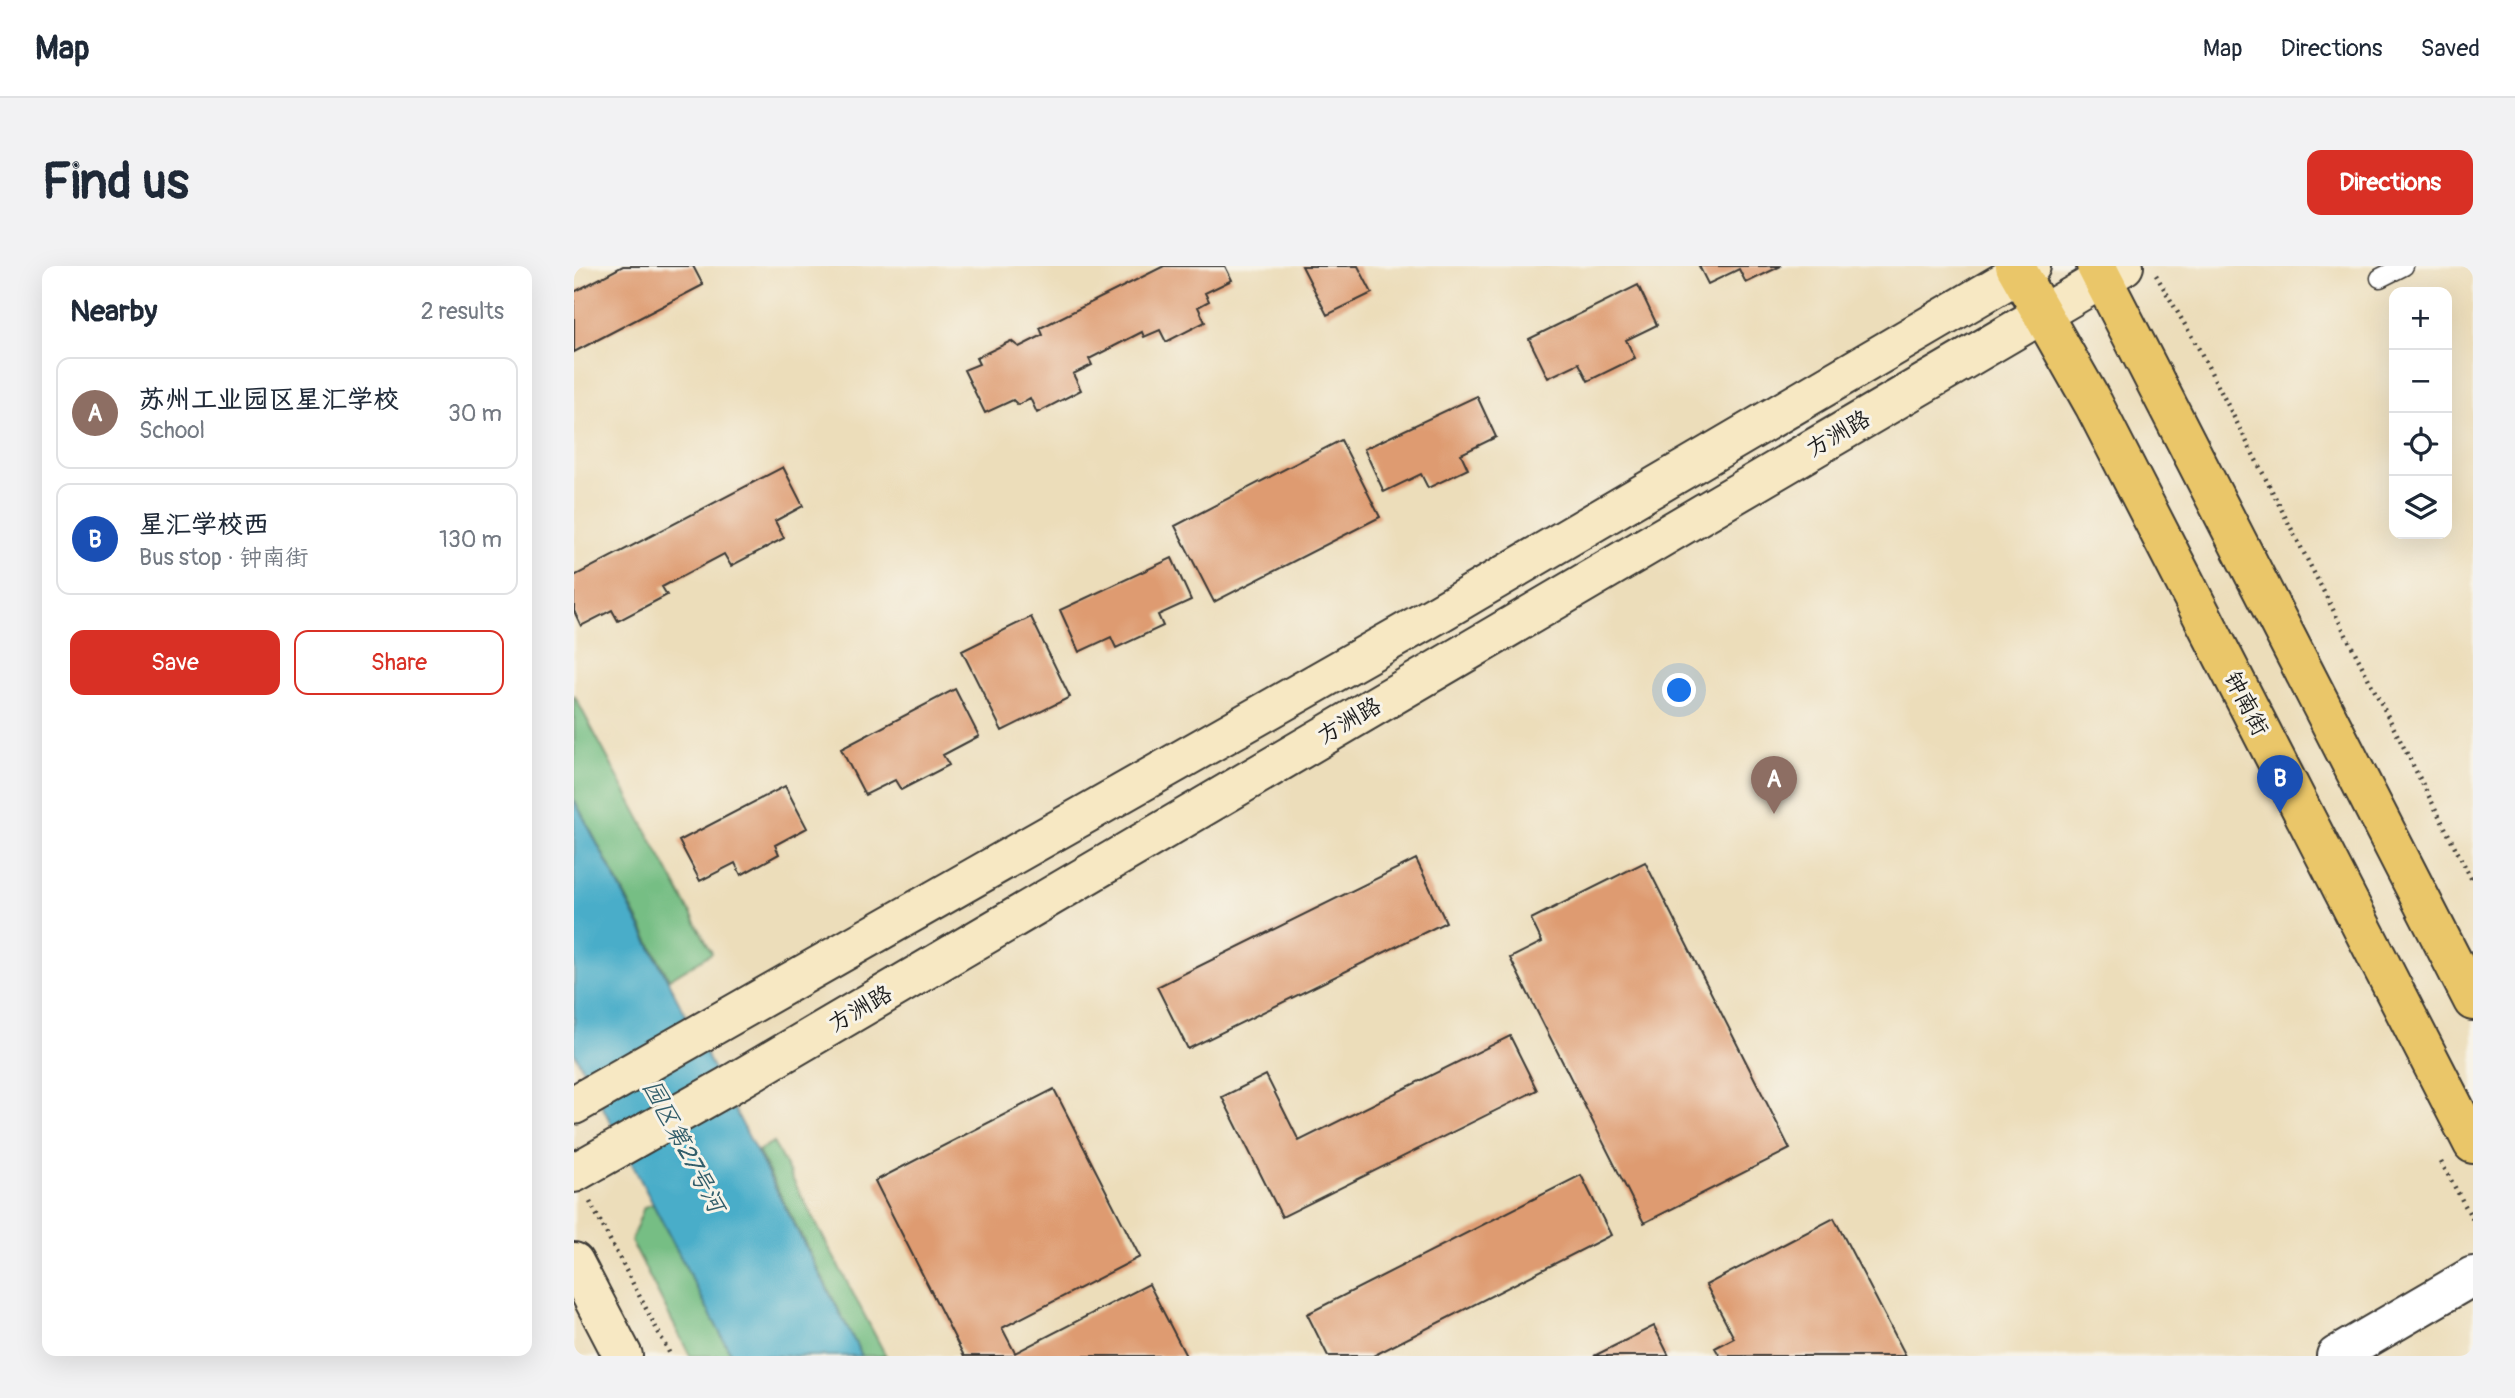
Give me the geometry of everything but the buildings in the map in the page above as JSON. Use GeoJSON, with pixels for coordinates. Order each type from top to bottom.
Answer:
{"type":"FeatureCollection","features":[{"type":"Feature","properties":{"kind":"main road","name":"钟南街"},"geometry":{"type":"LineString","coordinates":[[2021,268],[2041,314],[2101,417],[2473,1144]]}},
{"type":"Feature","properties":{"kind":"main road","name":"方洲路"},"geometry":{"type":"LineString","coordinates":[[574,1105],[1441,612],[2021,268]]}},
{"type":"Feature","properties":{"kind":"main road","name":"方洲路"},"geometry":{"type":"LineString","coordinates":[[585,1167],[728,1086],[2041,314],[2107,270]]}},
{"type":"Feature","properties":{"kind":"main road"},"geometry":{"type":"LineString","coordinates":[[2107,270],[2473,1001]]}},
{"type":"Feature","properties":{"kind":"main road"},"geometry":{"type":"LineString","coordinates":[[574,1262],[623,1356]]}},
{"type":"Feature","properties":{"kind":"street"},"geometry":{"type":"LineString","coordinates":[[2336,1356],[2473,1276]]}},
{"type":"Feature","properties":{"kind":"lane"},"geometry":{"type":"LineString","coordinates":[[2380,278],[2404,266]]}},
{"type":"Feature","properties":{"kind":"path"},"geometry":{"type":"LineString","coordinates":[[2151,266],[2199,349],[2473,882]]}},
{"type":"Feature","properties":{"kind":"path"},"geometry":{"type":"LineString","coordinates":[[585,1167],[671,1356]]}},
{"type":"Feature","properties":{"kind":"green space"},"geometry":{"type":"Polygon","coordinates":[[[574,695],[712,953],[669,979],[574,799],[574,695]]]}},
{"type":"Feature","properties":{"kind":"green space"},"geometry":{"type":"Polygon","coordinates":[[[773,1142],[886,1356],[862,1356],[758,1151],[773,1142]]]}},
{"type":"Feature","properties":{"kind":"green space"},"geometry":{"type":"Polygon","coordinates":[[[653,1204],[732,1356],[690,1356],[631,1241],[644,1207],[653,1204]]]}},
{"type":"Feature","properties":{"kind":"water","name":"园区第27号河"},"geometry":{"type":"Polygon","coordinates":[[[574,799],[862,1356],[732,1356],[574,1052],[574,799]]]}},
{"type":"Feature","properties":{"kind":"place","name":"星汇学校西"},"geometry":{"type":"Point","coordinates":[2280,813]}},
{"type":"Feature","properties":{"kind":"place","name":"苏州工业园区星汇学校"},"geometry":{"type":"Point","coordinates":[1774,814]}}]}
